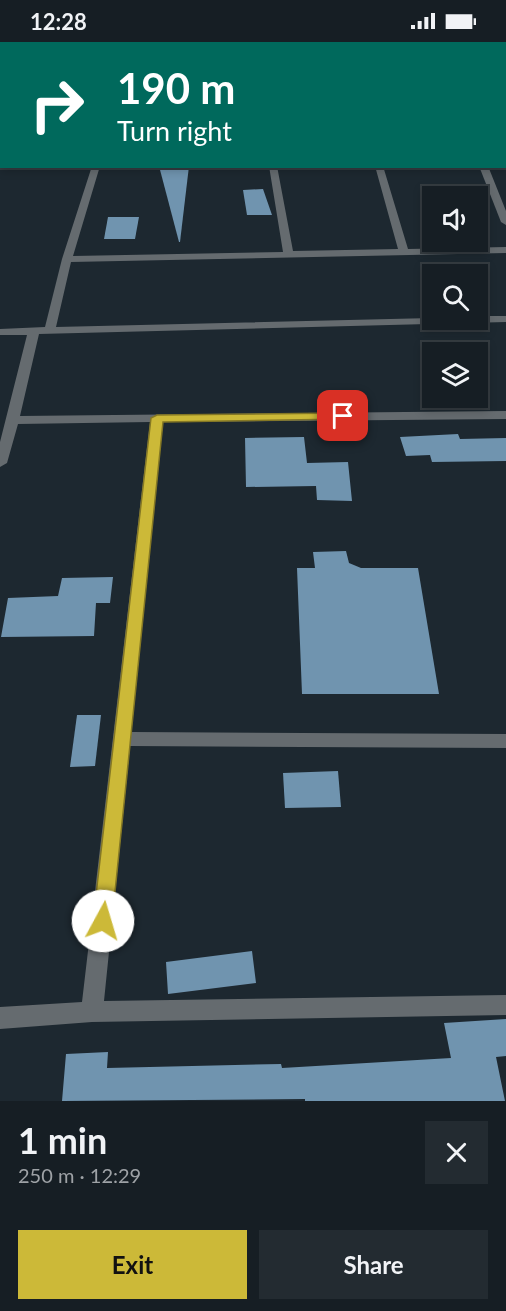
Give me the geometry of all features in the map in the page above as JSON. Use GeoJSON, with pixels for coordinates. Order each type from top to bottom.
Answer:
{"type":"FeatureCollection","features":[{"type":"Feature","properties":{"kind":"street"},"geometry":{"type":"LineString","coordinates":[[50,331],[67,259],[95,168]]}},
{"type":"Feature","properties":{"kind":"street"},"geometry":{"type":"LineString","coordinates":[[273,168],[288,254]]}},
{"type":"Feature","properties":{"kind":"street"},"geometry":{"type":"LineString","coordinates":[[380,168],[403,250]]}},
{"type":"Feature","properties":{"kind":"street"},"geometry":{"type":"LineString","coordinates":[[484,168],[506,222]]}},
{"type":"Feature","properties":{"kind":"street"},"geometry":{"type":"LineString","coordinates":[[67,259],[403,250],[506,250]]}},
{"type":"Feature","properties":{"kind":"street"},"geometry":{"type":"LineString","coordinates":[[0,332],[506,319]]}},
{"type":"Feature","properties":{"kind":"street"},"geometry":{"type":"LineString","coordinates":[[0,463],[8,423],[34,331]]}},
{"type":"Feature","properties":{"kind":"street"},"geometry":{"type":"LineString","coordinates":[[8,423],[157,418],[506,415]]}},
{"type":"Feature","properties":{"kind":"street"},"geometry":{"type":"LineString","coordinates":[[92,1012],[157,418]]}},
{"type":"Feature","properties":{"kind":"street"},"geometry":{"type":"LineString","coordinates":[[123,739],[506,741]]}},
{"type":"Feature","properties":{"kind":"street"},"geometry":{"type":"LineString","coordinates":[[0,1018],[92,1012],[506,1005]]}},
{"type":"Feature","properties":{"kind":"building"},"geometry":{"type":"Polygon","coordinates":[[[160,168],[189,168],[179,242],[160,168]]]}},
{"type":"Feature","properties":{"kind":"building"},"geometry":{"type":"Polygon","coordinates":[[[263,189],[272,215],[247,215],[243,190],[263,189]]]}},
{"type":"Feature","properties":{"kind":"building"},"geometry":{"type":"Polygon","coordinates":[[[108,217],[139,217],[135,239],[104,239],[108,217]]]}},
{"type":"Feature","properties":{"kind":"building"},"geometry":{"type":"Polygon","coordinates":[[[458,434],[460,439],[506,438],[506,461],[432,462],[430,455],[406,456],[400,437],[458,434]]]}},
{"type":"Feature","properties":{"kind":"building"},"geometry":{"type":"Polygon","coordinates":[[[304,437],[307,463],[348,462],[352,501],[317,500],[316,486],[246,487],[245,438],[304,437]]]}},
{"type":"Feature","properties":{"kind":"building"},"geometry":{"type":"Polygon","coordinates":[[[346,551],[349,563],[361,568],[418,568],[439,694],[302,694],[297,568],[315,568],[313,552],[346,551]]]}},
{"type":"Feature","properties":{"kind":"building"},"geometry":{"type":"Polygon","coordinates":[[[113,577],[110,603],[96,603],[94,636],[1,637],[8,598],[58,596],[62,578],[113,577]]]}},
{"type":"Feature","properties":{"kind":"building"},"geometry":{"type":"Polygon","coordinates":[[[77,715],[101,715],[95,766],[70,767],[77,715]]]}},
{"type":"Feature","properties":{"kind":"building"},"geometry":{"type":"Polygon","coordinates":[[[338,771],[341,807],[285,808],[283,773],[338,771]]]}},
{"type":"Feature","properties":{"kind":"building"},"geometry":{"type":"Polygon","coordinates":[[[252,951],[256,983],[168,994],[166,962],[252,951]]]}},
{"type":"Feature","properties":{"kind":"building"},"geometry":{"type":"Polygon","coordinates":[[[506,1019],[506,1056],[496,1057],[505,1101],[305,1101],[305,1099],[62,1101],[66,1054],[108,1052],[107,1068],[281,1064],[282,1068],[451,1058],[444,1023],[506,1019]]]}},
{"type":"Feature","properties":{"kind":"route"},"geometry":{"type":"LineString","coordinates":[[103,921],[157,418],[343,416]]}}]}
